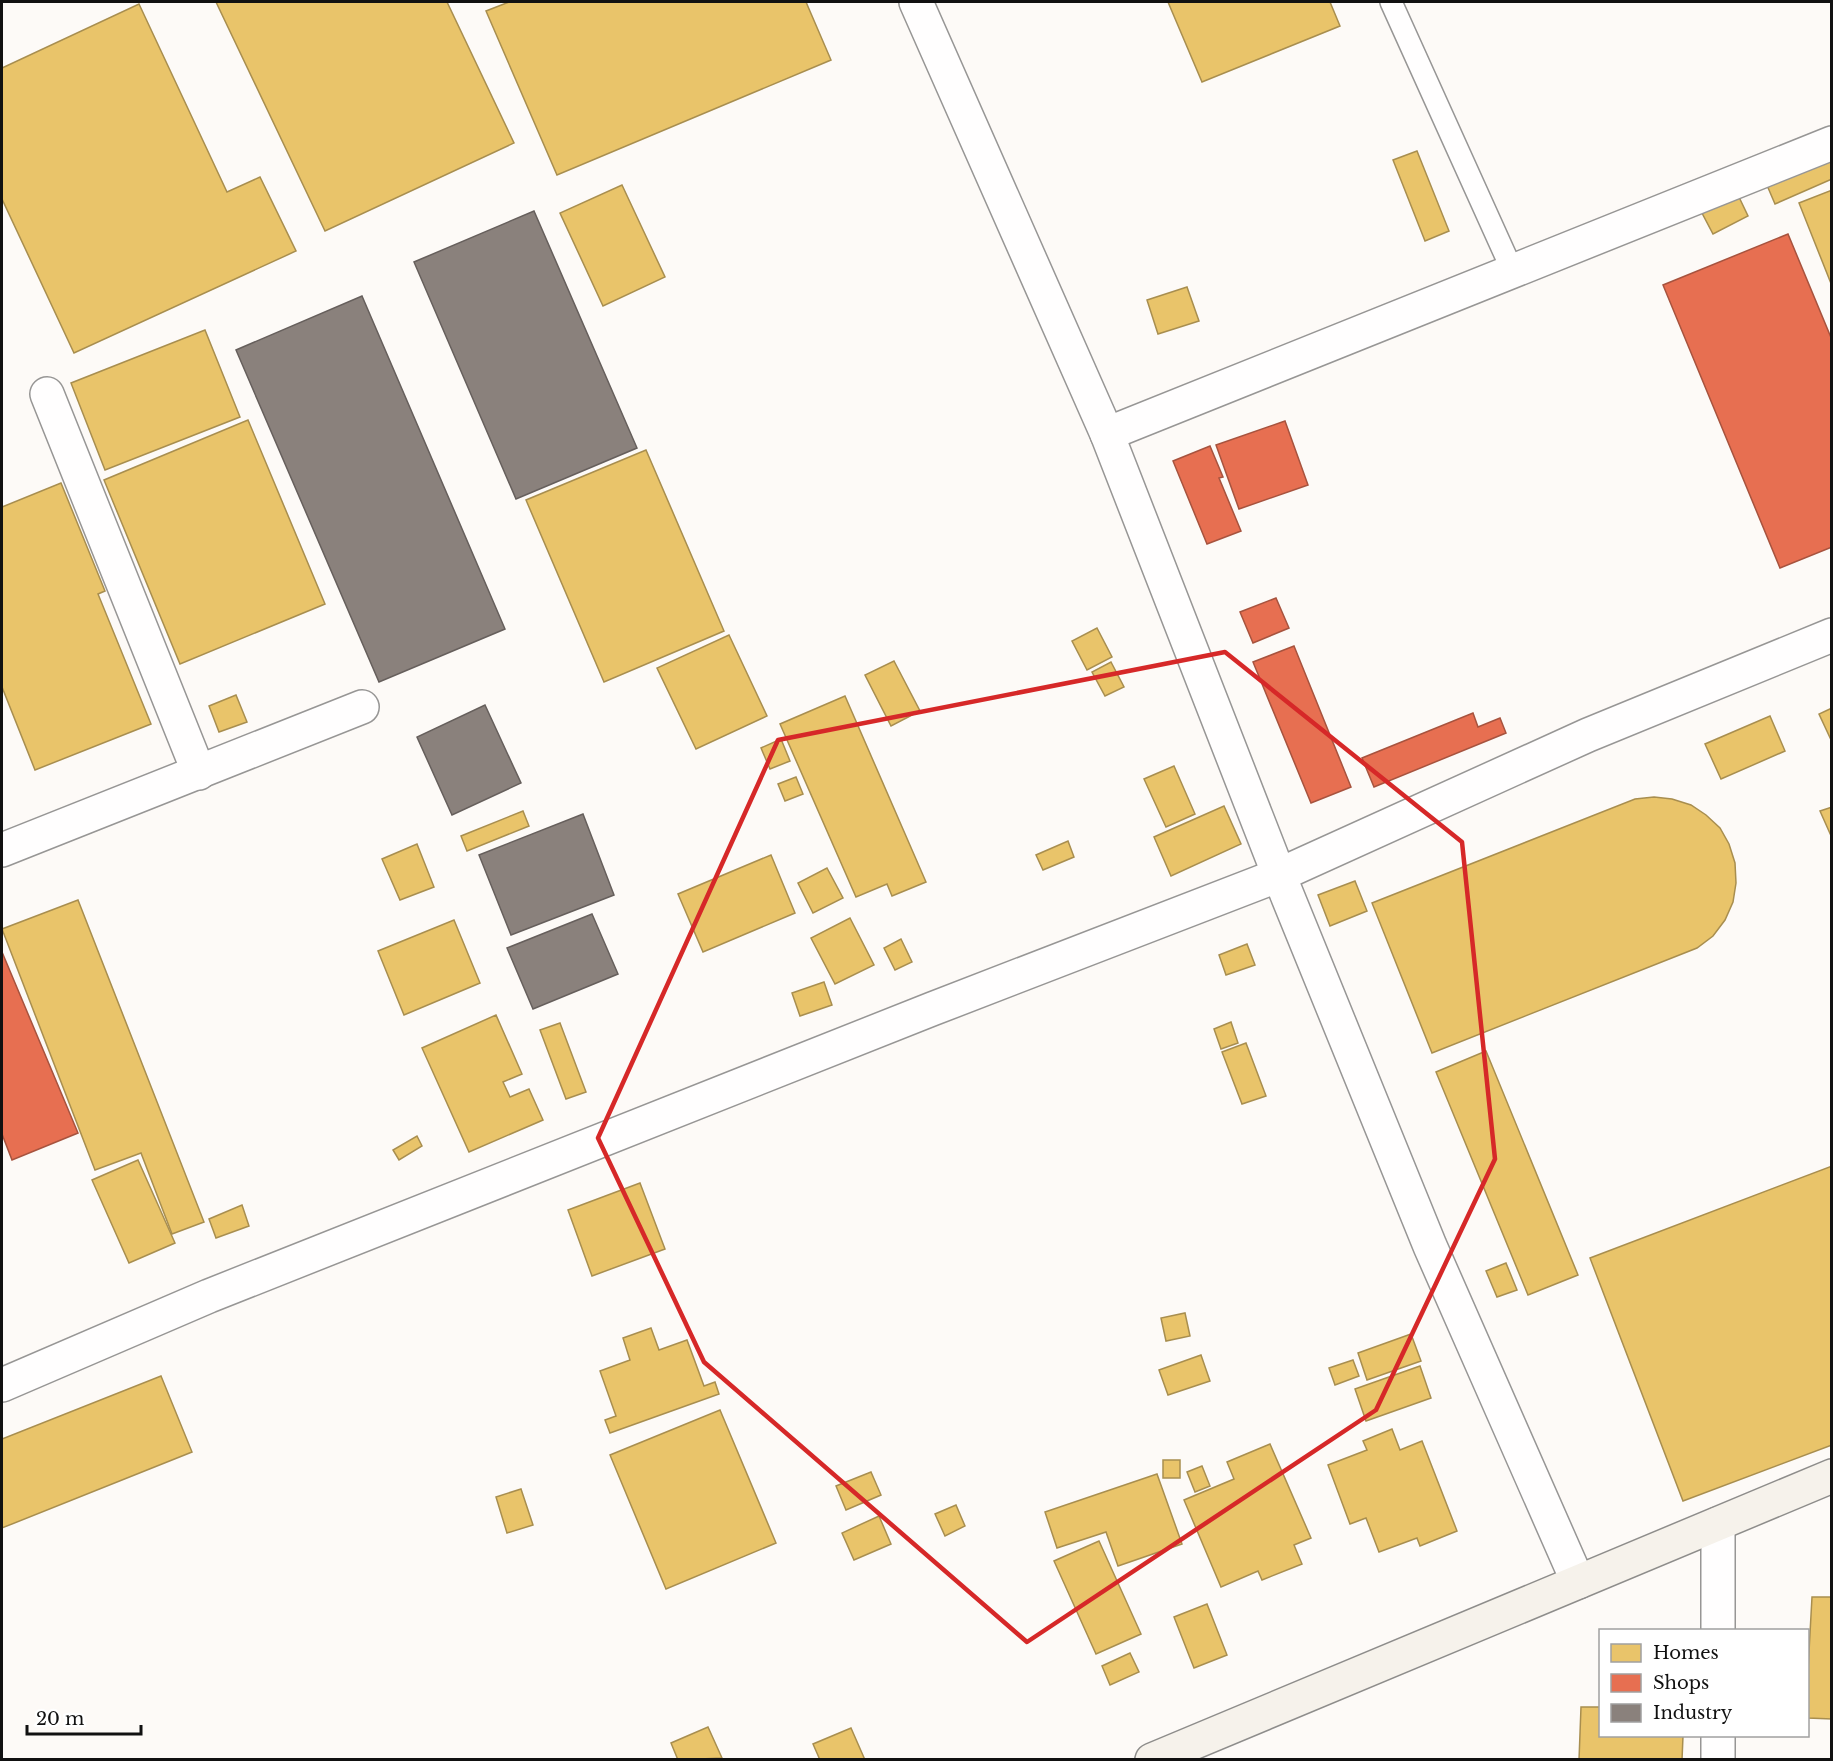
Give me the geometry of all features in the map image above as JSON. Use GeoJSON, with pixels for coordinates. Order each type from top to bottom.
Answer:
{"type":"FeatureCollection","features":[{"type":"Feature","properties":{"kind":"street"},"geometry":{"type":"LineString","coordinates":[[916,2],[1107,434],[1279,875],[1430,1246],[1578,1582]]}},
{"type":"Feature","properties":{"kind":"street"},"geometry":{"type":"LineString","coordinates":[[1107,434],[1832,143]]}},
{"type":"Feature","properties":{"kind":"street"},"geometry":{"type":"LineString","coordinates":[[47,394],[199,773]]}},
{"type":"Feature","properties":{"kind":"street"},"geometry":{"type":"LineString","coordinates":[[2,1385],[209,1296],[932,1009],[1279,875],[1588,735],[1832,635]]}},
{"type":"Feature","properties":{"kind":"street"},"geometry":{"type":"LineString","coordinates":[[2,850],[363,707]]}},
{"type":"Feature","properties":{"kind":"street"},"geometry":{"type":"LineString","coordinates":[[1152,1760],[1832,1476]]}},
{"type":"Feature","properties":{"kind":"street"},"geometry":{"type":"LineString","coordinates":[[1718,1524],[1718,1629]]}},
{"type":"Feature","properties":{"kind":"street"},"geometry":{"type":"LineString","coordinates":[[1718,1737],[1718,1760]]}},
{"type":"Feature","properties":{"kind":"lane"},"geometry":{"type":"LineString","coordinates":[[1391,2],[1513,272]]}},
{"type":"Feature","properties":{"kind":"highlighted area"},"geometry":{"type":"Polygon","coordinates":[[[1225,652],[1462,842],[1495,1159],[1376,1410],[1027,1642],[704,1362],[598,1138],[778,740],[1225,652]]]}},
{"type":"Feature","properties":{"kind":"building: Homes"},"geometry":{"type":"Polygon","coordinates":[[[216,2],[447,2],[514,143],[325,231],[216,2]]]}},
{"type":"Feature","properties":{"kind":"building: Homes"},"geometry":{"type":"Polygon","coordinates":[[[509,2],[806,2],[831,60],[557,175],[486,11],[509,2]]]}},
{"type":"Feature","properties":{"kind":"building: Homes"},"geometry":{"type":"Polygon","coordinates":[[[1168,2],[1330,2],[1340,26],[1202,82],[1168,2]]]}},
{"type":"Feature","properties":{"kind":"building: Homes"},"geometry":{"type":"Polygon","coordinates":[[[139,4],[227,192],[260,177],[296,251],[74,353],[2,199],[2,68],[139,4]]]}},
{"type":"Feature","properties":{"kind":"building: Homes"},"geometry":{"type":"Polygon","coordinates":[[[1417,151],[1449,231],[1425,241],[1393,160],[1417,151]]]}},
{"type":"Feature","properties":{"kind":"building: Homes"},"geometry":{"type":"Polygon","coordinates":[[[1832,156],[1832,179],[1775,204],[1766,183],[1832,156]]]}},
{"type":"Feature","properties":{"kind":"building: Homes"},"geometry":{"type":"Polygon","coordinates":[[[622,185],[665,277],[603,306],[560,213],[622,185]]]}},
{"type":"Feature","properties":{"kind":"building: Homes"},"geometry":{"type":"Polygon","coordinates":[[[1832,190],[1832,286],[1799,203],[1832,190]]]}},
{"type":"Feature","properties":{"kind":"building: Homes"},"geometry":{"type":"Polygon","coordinates":[[[1738,195],[1748,216],[1713,234],[1702,213],[1738,195]]]}},
{"type":"Feature","properties":{"kind":"building: Homes"},"geometry":{"type":"Polygon","coordinates":[[[1187,287],[1199,321],[1158,334],[1147,300],[1187,287]]]}},
{"type":"Feature","properties":{"kind":"building: Homes"},"geometry":{"type":"Polygon","coordinates":[[[205,330],[240,417],[105,470],[71,383],[205,330]]]}},
{"type":"Feature","properties":{"kind":"building: Homes"},"geometry":{"type":"Polygon","coordinates":[[[248,420],[325,604],[180,664],[104,480],[248,420]]]}},
{"type":"Feature","properties":{"kind":"building: Homes"},"geometry":{"type":"Polygon","coordinates":[[[646,450],[724,631],[604,682],[526,500],[646,450]]]}},
{"type":"Feature","properties":{"kind":"building: Homes"},"geometry":{"type":"Polygon","coordinates":[[[61,483],[105,591],[98,594],[151,724],[35,770],[2,687],[2,507],[61,483]]]}},
{"type":"Feature","properties":{"kind":"building: Homes"},"geometry":{"type":"Polygon","coordinates":[[[1097,628],[1112,657],[1087,670],[1072,641],[1097,628]]]}},
{"type":"Feature","properties":{"kind":"building: Homes"},"geometry":{"type":"Polygon","coordinates":[[[729,635],[767,716],[696,749],[657,668],[729,635]]]}},
{"type":"Feature","properties":{"kind":"building: Homes"},"geometry":{"type":"Polygon","coordinates":[[[894,661],[920,711],[891,726],[865,675],[894,661]]]}},
{"type":"Feature","properties":{"kind":"building: Homes"},"geometry":{"type":"Polygon","coordinates":[[[1111,662],[1124,687],[1105,696],[1092,672],[1111,662]]]}},
{"type":"Feature","properties":{"kind":"building: Homes"},"geometry":{"type":"Polygon","coordinates":[[[236,695],[247,722],[219,732],[209,706],[236,695]]]}},
{"type":"Feature","properties":{"kind":"building: Homes"},"geometry":{"type":"Polygon","coordinates":[[[845,696],[926,882],[892,896],[887,884],[856,897],[780,724],[845,696]]]}},
{"type":"Feature","properties":{"kind":"building: Homes"},"geometry":{"type":"Polygon","coordinates":[[[1832,708],[1832,742],[1819,714],[1832,708]]]}},
{"type":"Feature","properties":{"kind":"building: Homes"},"geometry":{"type":"Polygon","coordinates":[[[1770,716],[1785,751],[1721,779],[1705,744],[1770,716]]]}},
{"type":"Feature","properties":{"kind":"building: Homes"},"geometry":{"type":"Polygon","coordinates":[[[781,739],[790,761],[770,769],[761,748],[781,739]]]}},
{"type":"Feature","properties":{"kind":"building: Homes"},"geometry":{"type":"Polygon","coordinates":[[[1174,766],[1195,814],[1166,827],[1144,779],[1174,766]]]}},
{"type":"Feature","properties":{"kind":"building: Homes"},"geometry":{"type":"Polygon","coordinates":[[[796,777],[803,794],[785,801],[778,784],[796,777]]]}},
{"type":"Feature","properties":{"kind":"building: Homes"},"geometry":{"type":"Polygon","coordinates":[[[1654,797],[1672,799],[1691,805],[1720,828],[1729,844],[1735,863],[1736,883],[1733,902],[1725,920],[1713,936],[1697,948],[1432,1053],[1372,903],[1635,799],[1654,797]]]}},
{"type":"Feature","properties":{"kind":"building: Homes"},"geometry":{"type":"Polygon","coordinates":[[[1224,806],[1241,844],[1171,876],[1154,837],[1224,806]]]}},
{"type":"Feature","properties":{"kind":"building: Homes"},"geometry":{"type":"Polygon","coordinates":[[[1832,807],[1832,838],[1820,811],[1832,807]]]}},
{"type":"Feature","properties":{"kind":"building: Homes"},"geometry":{"type":"Polygon","coordinates":[[[523,811],[529,826],[467,851],[461,836],[523,811]]]}},
{"type":"Feature","properties":{"kind":"building: Homes"},"geometry":{"type":"Polygon","coordinates":[[[1068,841],[1074,857],[1043,870],[1036,855],[1068,841]]]}},
{"type":"Feature","properties":{"kind":"building: Homes"},"geometry":{"type":"Polygon","coordinates":[[[417,844],[434,887],[400,900],[382,859],[417,844]]]}},
{"type":"Feature","properties":{"kind":"building: Homes"},"geometry":{"type":"Polygon","coordinates":[[[771,855],[795,913],[703,952],[678,894],[771,855]]]}},
{"type":"Feature","properties":{"kind":"building: Homes"},"geometry":{"type":"Polygon","coordinates":[[[827,868],[843,898],[813,913],[798,883],[827,868]]]}},
{"type":"Feature","properties":{"kind":"building: Homes"},"geometry":{"type":"Polygon","coordinates":[[[1355,881],[1367,911],[1330,926],[1318,895],[1355,881]]]}},
{"type":"Feature","properties":{"kind":"building: Homes"},"geometry":{"type":"Polygon","coordinates":[[[78,900],[204,1222],[172,1234],[141,1153],[95,1170],[2,929],[78,900]]]}},
{"type":"Feature","properties":{"kind":"building: Homes"},"geometry":{"type":"Polygon","coordinates":[[[850,918],[874,965],[835,984],[811,938],[850,918]]]}},
{"type":"Feature","properties":{"kind":"building: Homes"},"geometry":{"type":"Polygon","coordinates":[[[454,920],[480,983],[404,1015],[378,951],[454,920]]]}},
{"type":"Feature","properties":{"kind":"building: Homes"},"geometry":{"type":"Polygon","coordinates":[[[901,939],[912,962],[895,970],[884,948],[901,939]]]}},
{"type":"Feature","properties":{"kind":"building: Homes"},"geometry":{"type":"Polygon","coordinates":[[[1247,944],[1255,965],[1226,975],[1219,955],[1247,944]]]}},
{"type":"Feature","properties":{"kind":"building: Homes"},"geometry":{"type":"Polygon","coordinates":[[[824,982],[832,1005],[800,1016],[792,993],[824,982]]]}},
{"type":"Feature","properties":{"kind":"building: Homes"},"geometry":{"type":"Polygon","coordinates":[[[496,1015],[522,1074],[503,1082],[510,1097],[529,1089],[543,1120],[469,1152],[422,1048],[496,1015]]]}},
{"type":"Feature","properties":{"kind":"building: Homes"},"geometry":{"type":"Polygon","coordinates":[[[1231,1022],[1238,1043],[1221,1049],[1214,1029],[1231,1022]]]}},
{"type":"Feature","properties":{"kind":"building: Homes"},"geometry":{"type":"Polygon","coordinates":[[[560,1023],[586,1092],[566,1099],[540,1030],[560,1023]]]}},
{"type":"Feature","properties":{"kind":"building: Homes"},"geometry":{"type":"Polygon","coordinates":[[[1246,1043],[1266,1096],[1242,1104],[1222,1052],[1246,1043]]]}},
{"type":"Feature","properties":{"kind":"building: Homes"},"geometry":{"type":"Polygon","coordinates":[[[1486,1051],[1578,1275],[1528,1295],[1436,1072],[1486,1051]]]}},
{"type":"Feature","properties":{"kind":"building: Homes"},"geometry":{"type":"Polygon","coordinates":[[[417,1136],[422,1146],[399,1160],[393,1150],[417,1136]]]}},
{"type":"Feature","properties":{"kind":"building: Homes"},"geometry":{"type":"Polygon","coordinates":[[[138,1160],[175,1243],[129,1263],[92,1180],[138,1160]]]}},
{"type":"Feature","properties":{"kind":"building: Homes"},"geometry":{"type":"Polygon","coordinates":[[[1832,1166],[1832,1445],[1683,1501],[1590,1258],[1832,1166]]]}},
{"type":"Feature","properties":{"kind":"building: Homes"},"geometry":{"type":"Polygon","coordinates":[[[640,1183],[665,1249],[592,1276],[568,1210],[640,1183]]]}},
{"type":"Feature","properties":{"kind":"building: Homes"},"geometry":{"type":"Polygon","coordinates":[[[242,1205],[249,1226],[216,1238],[209,1219],[242,1205]]]}},
{"type":"Feature","properties":{"kind":"building: Homes"},"geometry":{"type":"Polygon","coordinates":[[[1506,1263],[1517,1290],[1497,1297],[1486,1271],[1506,1263]]]}},
{"type":"Feature","properties":{"kind":"building: Homes"},"geometry":{"type":"Polygon","coordinates":[[[1185,1313],[1190,1336],[1166,1341],[1161,1318],[1185,1313]]]}},
{"type":"Feature","properties":{"kind":"building: Homes"},"geometry":{"type":"Polygon","coordinates":[[[651,1328],[659,1350],[687,1340],[704,1386],[715,1382],[719,1394],[610,1433],[605,1420],[616,1416],[600,1371],[630,1360],[623,1338],[651,1328]]]}},
{"type":"Feature","properties":{"kind":"building: Homes"},"geometry":{"type":"Polygon","coordinates":[[[1411,1334],[1421,1361],[1367,1380],[1358,1353],[1411,1334]]]}},
{"type":"Feature","properties":{"kind":"building: Homes"},"geometry":{"type":"Polygon","coordinates":[[[1201,1355],[1210,1381],[1168,1395],[1159,1370],[1201,1355]]]}},
{"type":"Feature","properties":{"kind":"building: Homes"},"geometry":{"type":"Polygon","coordinates":[[[1353,1360],[1359,1376],[1335,1385],[1329,1368],[1353,1360]]]}},
{"type":"Feature","properties":{"kind":"building: Homes"},"geometry":{"type":"Polygon","coordinates":[[[1420,1366],[1431,1398],[1366,1421],[1355,1389],[1420,1366]]]}},
{"type":"Feature","properties":{"kind":"building: Homes"},"geometry":{"type":"Polygon","coordinates":[[[161,1376],[192,1452],[2,1528],[2,1439],[161,1376]]]}},
{"type":"Feature","properties":{"kind":"building: Homes"},"geometry":{"type":"Polygon","coordinates":[[[720,1410],[776,1543],[666,1589],[610,1455],[720,1410]]]}},
{"type":"Feature","properties":{"kind":"building: Homes"},"geometry":{"type":"Polygon","coordinates":[[[1392,1429],[1400,1450],[1422,1441],[1457,1531],[1420,1546],[1417,1538],[1379,1552],[1366,1518],[1350,1524],[1328,1465],[1367,1450],[1363,1441],[1392,1429]]]}},
{"type":"Feature","properties":{"kind":"building: Homes"},"geometry":{"type":"Polygon","coordinates":[[[1270,1444],[1311,1538],[1294,1545],[1302,1564],[1262,1580],[1258,1571],[1221,1587],[1184,1500],[1234,1479],[1227,1462],[1270,1444]]]}},
{"type":"Feature","properties":{"kind":"building: Homes"},"geometry":{"type":"Polygon","coordinates":[[[1163,1460],[1180,1460],[1180,1478],[1163,1478],[1163,1460]]]}},
{"type":"Feature","properties":{"kind":"building: Homes"},"geometry":{"type":"Polygon","coordinates":[[[1202,1466],[1210,1486],[1195,1492],[1187,1472],[1202,1466]]]}},
{"type":"Feature","properties":{"kind":"building: Homes"},"geometry":{"type":"Polygon","coordinates":[[[871,1472],[881,1495],[846,1510],[836,1486],[871,1472]]]}},
{"type":"Feature","properties":{"kind":"building: Homes"},"geometry":{"type":"Polygon","coordinates":[[[1157,1474],[1182,1544],[1118,1566],[1106,1532],[1057,1548],[1045,1512],[1157,1474]]]}},
{"type":"Feature","properties":{"kind":"building: Homes"},"geometry":{"type":"Polygon","coordinates":[[[521,1489],[533,1525],[507,1533],[496,1497],[521,1489]]]}},
{"type":"Feature","properties":{"kind":"building: Homes"},"geometry":{"type":"Polygon","coordinates":[[[956,1505],[965,1526],[945,1536],[935,1514],[956,1505]]]}},
{"type":"Feature","properties":{"kind":"building: Homes"},"geometry":{"type":"Polygon","coordinates":[[[879,1516],[891,1544],[854,1560],[842,1533],[879,1516]]]}},
{"type":"Feature","properties":{"kind":"building: Homes"},"geometry":{"type":"Polygon","coordinates":[[[1099,1541],[1141,1634],[1096,1654],[1054,1561],[1099,1541]]]}},
{"type":"Feature","properties":{"kind":"building: Homes"},"geometry":{"type":"Polygon","coordinates":[[[1812,1597],[1832,1597],[1832,1719],[1809,1718],[1812,1597]]]}},
{"type":"Feature","properties":{"kind":"building: Homes"},"geometry":{"type":"Polygon","coordinates":[[[1207,1604],[1227,1655],[1194,1668],[1174,1617],[1207,1604]]]}},
{"type":"Feature","properties":{"kind":"building: Homes"},"geometry":{"type":"Polygon","coordinates":[[[1130,1653],[1139,1672],[1110,1685],[1102,1666],[1130,1653]]]}},
{"type":"Feature","properties":{"kind":"building: Homes"},"geometry":{"type":"Polygon","coordinates":[[[1581,1707],[1599,1707],[1599,1737],[1683,1737],[1682,1760],[1579,1760],[1581,1707]]]}},
{"type":"Feature","properties":{"kind":"building: Homes"},"geometry":{"type":"Polygon","coordinates":[[[708,1727],[722,1758],[678,1760],[671,1743],[708,1727]]]}},
{"type":"Feature","properties":{"kind":"building: Homes"},"geometry":{"type":"Polygon","coordinates":[[[851,1728],[865,1760],[820,1760],[813,1744],[851,1728]]]}},
{"type":"Feature","properties":{"kind":"building: Shops"},"geometry":{"type":"Polygon","coordinates":[[[1788,234],[1832,340],[1832,547],[1780,568],[1663,285],[1788,234]]]}},
{"type":"Feature","properties":{"kind":"building: Shops"},"geometry":{"type":"Polygon","coordinates":[[[1285,421],[1308,485],[1239,509],[1216,445],[1285,421]]]}},
{"type":"Feature","properties":{"kind":"building: Shops"},"geometry":{"type":"Polygon","coordinates":[[[1210,446],[1223,477],[1219,478],[1241,531],[1207,544],[1173,461],[1210,446]]]}},
{"type":"Feature","properties":{"kind":"building: Shops"},"geometry":{"type":"Polygon","coordinates":[[[1276,598],[1289,628],[1253,643],[1240,612],[1276,598]]]}},
{"type":"Feature","properties":{"kind":"building: Shops"},"geometry":{"type":"Polygon","coordinates":[[[1294,646],[1351,787],[1311,803],[1253,662],[1294,646]]]}},
{"type":"Feature","properties":{"kind":"building: Shops"},"geometry":{"type":"Polygon","coordinates":[[[1473,713],[1478,727],[1500,718],[1506,733],[1374,787],[1362,758],[1473,713]]]}},
{"type":"Feature","properties":{"kind":"building: Shops"},"geometry":{"type":"Polygon","coordinates":[[[2,952],[78,1133],[12,1160],[2,1134],[2,952]]]}},
{"type":"Feature","properties":{"kind":"building: Industry"},"geometry":{"type":"Polygon","coordinates":[[[534,211],[637,448],[516,499],[414,262],[534,211]]]}},
{"type":"Feature","properties":{"kind":"building: Industry"},"geometry":{"type":"Polygon","coordinates":[[[362,296],[505,629],[379,682],[236,350],[362,296]]]}},
{"type":"Feature","properties":{"kind":"building: Industry"},"geometry":{"type":"Polygon","coordinates":[[[485,705],[521,783],[452,815],[417,737],[485,705]]]}},
{"type":"Feature","properties":{"kind":"building: Industry"},"geometry":{"type":"Polygon","coordinates":[[[583,814],[614,895],[511,935],[479,855],[583,814]]]}},
{"type":"Feature","properties":{"kind":"building: Industry"},"geometry":{"type":"Polygon","coordinates":[[[592,914],[618,974],[533,1009],[507,948],[592,914]]]}}]}
